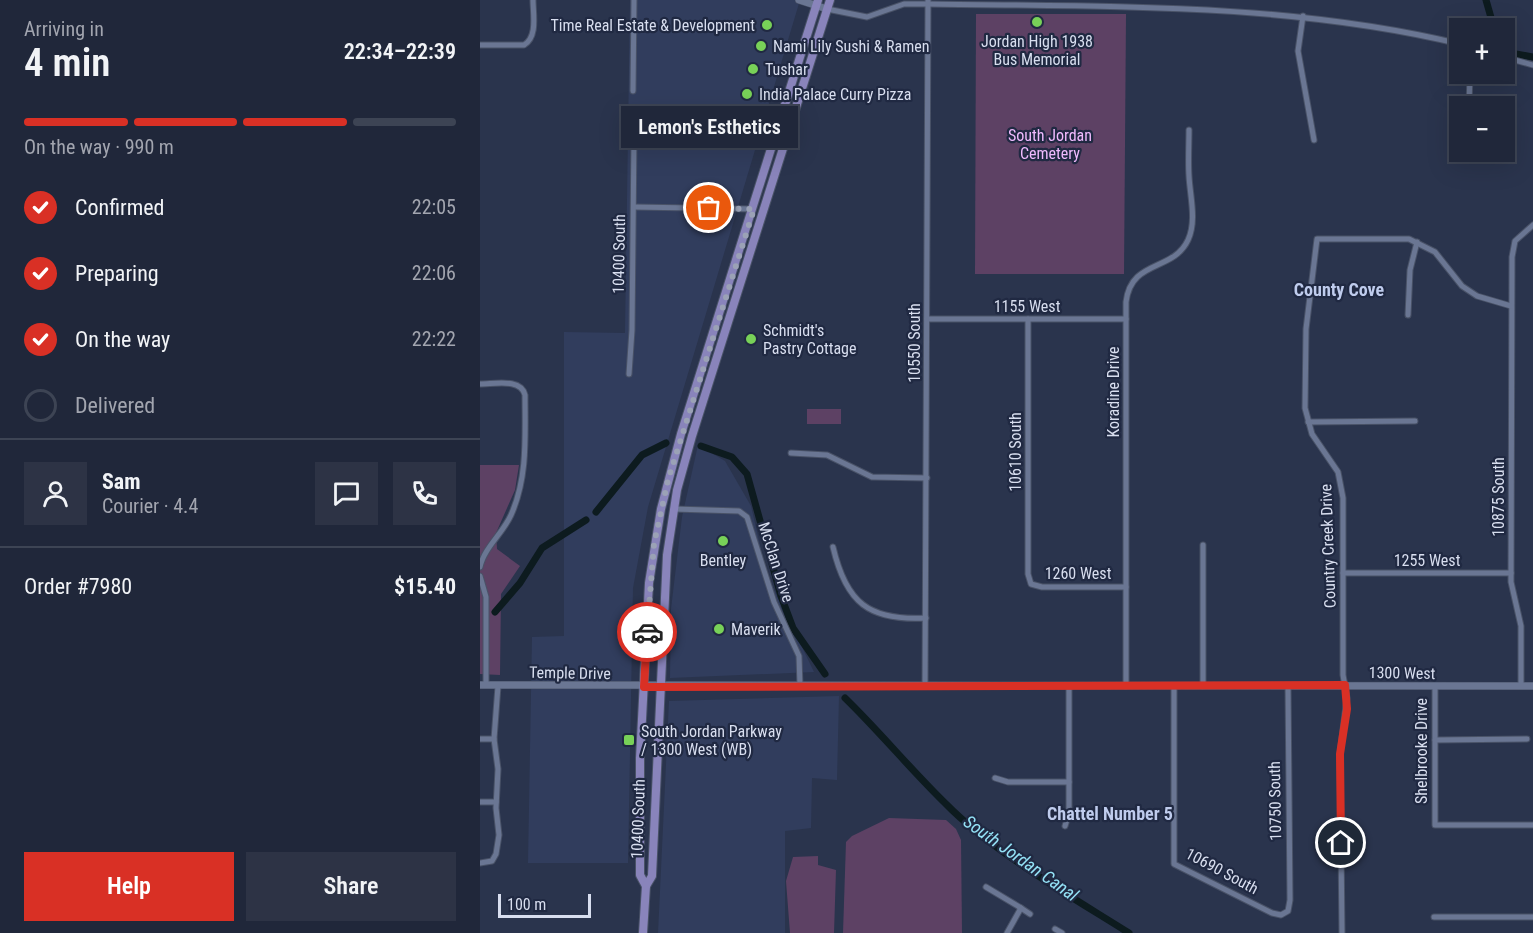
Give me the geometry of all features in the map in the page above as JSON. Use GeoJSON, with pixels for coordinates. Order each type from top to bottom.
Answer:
{"type":"FeatureCollection","features":[{"type":"Feature","properties":{"kind":"main road","name":"10400 South"},"geometry":{"type":"LineString","coordinates":[[646,886],[652,876],[659,687],[667,555],[674,509],[692,436],[786,146],[830,0]]}},
{"type":"Feature","properties":{"kind":"main road","name":"10400 South"},"geometry":{"type":"LineString","coordinates":[[646,886],[640,875],[640,766],[649,583],[654,544],[668,480],[817,3]]}},
{"type":"Feature","properties":{"kind":"main road"},"geometry":{"type":"LineString","coordinates":[[775,142],[786,146]]}},
{"type":"Feature","properties":{"kind":"main road"},"geometry":{"type":"LineString","coordinates":[[643,933],[646,886]]}},
{"type":"Feature","properties":{"kind":"street"},"geometry":{"type":"LineString","coordinates":[[480,45],[524,45],[531,40],[533,0]]}},
{"type":"Feature","properties":{"kind":"street"},"geometry":{"type":"LineString","coordinates":[[633,91],[634,0]]}},
{"type":"Feature","properties":{"kind":"street"},"geometry":{"type":"LineString","coordinates":[[799,0],[817,3],[827,9],[867,17],[904,4],[928,2],[1303,16],[1449,41]]}},
{"type":"Feature","properties":{"kind":"street"},"geometry":{"type":"LineString","coordinates":[[1133,0],[1133,8]]}},
{"type":"Feature","properties":{"kind":"street","name":"10550 South"},"geometry":{"type":"LineString","coordinates":[[925,686],[928,2]]}},
{"type":"Feature","properties":{"kind":"street"},"geometry":{"type":"LineString","coordinates":[[1303,16],[1298,51],[1314,140]]}},
{"type":"Feature","properties":{"kind":"street"},"geometry":{"type":"LineString","coordinates":[[1515,60],[1533,64]]}},
{"type":"Feature","properties":{"kind":"street","name":"Koradine Drive"},"geometry":{"type":"LineString","coordinates":[[1126,686],[1127,295],[1133,282],[1144,270],[1172,258],[1188,239],[1192,223],[1189,130]]}},
{"type":"Feature","properties":{"kind":"street","name":"10400 South"},"geometry":{"type":"LineString","coordinates":[[628,374],[632,337],[634,135]]}},
{"type":"Feature","properties":{"kind":"street"},"geometry":{"type":"LineString","coordinates":[[634,207],[754,209]]}},
{"type":"Feature","properties":{"kind":"street","name":"10875 South"},"geometry":{"type":"LineString","coordinates":[[1521,686],[1521,626],[1511,573],[1511,306],[1513,249],[1520,235],[1533,225]]}},
{"type":"Feature","properties":{"kind":"street","name":"Country Creek Drive"},"geometry":{"type":"LineString","coordinates":[[1342,933],[1340,754],[1347,709],[1342,485],[1334,462],[1312,434],[1304,398],[1306,328],[1317,239],[1401,237],[1417,242],[1441,257],[1462,286],[1477,297],[1511,306]]}},
{"type":"Feature","properties":{"kind":"street"},"geometry":{"type":"LineString","coordinates":[[1408,315],[1410,270],[1417,242]]}},
{"type":"Feature","properties":{"kind":"street","name":"1155 West"},"geometry":{"type":"LineString","coordinates":[[927,320],[1126,320]]}},
{"type":"Feature","properties":{"kind":"street","name":"10610 South"},"geometry":{"type":"LineString","coordinates":[[1028,320],[1028,563],[1031,584]]}},
{"type":"Feature","properties":{"kind":"street"},"geometry":{"type":"LineString","coordinates":[[480,384],[516,384],[522,387],[525,396],[524,469],[521,488],[504,530],[483,556],[480,567]]}},
{"type":"Feature","properties":{"kind":"street"},"geometry":{"type":"LineString","coordinates":[[1308,422],[1415,422]]}},
{"type":"Feature","properties":{"kind":"street"},"geometry":{"type":"LineString","coordinates":[[791,453],[827,455],[872,477],[927,478]]}},
{"type":"Feature","properties":{"kind":"street","name":"McClan Drive"},"geometry":{"type":"LineString","coordinates":[[674,509],[739,511],[747,517],[774,602],[799,656],[800,686]]}},
{"type":"Feature","properties":{"kind":"street"},"geometry":{"type":"LineString","coordinates":[[1203,544],[1203,686]]}},
{"type":"Feature","properties":{"kind":"street"},"geometry":{"type":"LineString","coordinates":[[833,547],[844,582],[862,605],[889,618],[926,618]]}},
{"type":"Feature","properties":{"kind":"street","name":"1255 West"},"geometry":{"type":"LineString","coordinates":[[1343,573],[1511,573]]}},
{"type":"Feature","properties":{"kind":"street"},"geometry":{"type":"LineString","coordinates":[[480,576],[486,594],[483,685]]}},
{"type":"Feature","properties":{"kind":"street","name":"1260 West"},"geometry":{"type":"LineString","coordinates":[[1031,584],[1042,587],[1126,587]]}},
{"type":"Feature","properties":{"kind":"street","name":"Temple Drive"},"geometry":{"type":"LineString","coordinates":[[483,685],[659,687]]}},
{"type":"Feature","properties":{"kind":"street"},"geometry":{"type":"LineString","coordinates":[[480,863],[492,861],[496,854],[499,831],[496,802],[498,769],[494,739],[498,686]]}},
{"type":"Feature","properties":{"kind":"street"},"geometry":{"type":"LineString","coordinates":[[1065,826],[1069,813],[1069,686]]}},
{"type":"Feature","properties":{"kind":"street","name":"10690 South"},"geometry":{"type":"LineString","coordinates":[[1174,686],[1174,864],[1272,913],[1286,915]]}},
{"type":"Feature","properties":{"kind":"street","name":"10750 South"},"geometry":{"type":"LineString","coordinates":[[1286,915],[1290,900],[1288,686]]}},
{"type":"Feature","properties":{"kind":"street","name":"1300 West"},"geometry":{"type":"LineString","coordinates":[[659,687],[1533,686]]}},
{"type":"Feature","properties":{"kind":"street","name":"Shelbrooke Drive"},"geometry":{"type":"LineString","coordinates":[[1435,687],[1435,825],[1533,825]]}},
{"type":"Feature","properties":{"kind":"street"},"geometry":{"type":"LineString","coordinates":[[480,739],[494,739]]}},
{"type":"Feature","properties":{"kind":"street"},"geometry":{"type":"LineString","coordinates":[[1435,740],[1527,739]]}},
{"type":"Feature","properties":{"kind":"street"},"geometry":{"type":"LineString","coordinates":[[994,778],[1008,782],[1069,782]]}},
{"type":"Feature","properties":{"kind":"street"},"geometry":{"type":"LineString","coordinates":[[480,802],[496,802]]}},
{"type":"Feature","properties":{"kind":"street"},"geometry":{"type":"LineString","coordinates":[[986,887],[1030,914]]}},
{"type":"Feature","properties":{"kind":"street"},"geometry":{"type":"LineString","coordinates":[[1007,933],[1021,908]]}},
{"type":"Feature","properties":{"kind":"street"},"geometry":{"type":"LineString","coordinates":[[1434,917],[1533,917]]}},
{"type":"Feature","properties":{"kind":"street"},"geometry":{"type":"LineString","coordinates":[[1055,929],[1062,933]]}},
{"type":"Feature","properties":{"kind":"shaded area"},"geometry":{"type":"Polygon","coordinates":[[[630,0],[800,0],[648,507],[633,588],[628,863],[528,863],[532,637],[564,636],[564,332],[625,333],[630,0]]]}},
{"type":"Feature","properties":{"kind":"shaded area"},"geometry":{"type":"Polygon","coordinates":[[[698,445],[725,461],[751,506],[767,575],[814,672],[670,678],[671,609],[682,517],[698,445]]]}},
{"type":"Feature","properties":{"kind":"shaded area"},"geometry":{"type":"Polygon","coordinates":[[[839,696],[837,780],[812,778],[811,828],[785,831],[785,933],[658,933],[669,701],[839,696]]]}},
{"type":"Feature","properties":{"kind":"green space","name":"South Jordan Cemetery"},"geometry":{"type":"Polygon","coordinates":[[[976,14],[1126,14],[1124,274],[975,274],[976,14]]]}},
{"type":"Feature","properties":{"kind":"green space"},"geometry":{"type":"Polygon","coordinates":[[[807,409],[841,409],[841,424],[807,424],[807,409]]]}},
{"type":"Feature","properties":{"kind":"green space"},"geometry":{"type":"Polygon","coordinates":[[[480,465],[519,465],[515,490],[496,533],[497,549],[520,566],[501,594],[500,675],[480,674],[480,465]]]}},
{"type":"Feature","properties":{"kind":"green space"},"geometry":{"type":"Polygon","coordinates":[[[889,818],[946,820],[956,829],[961,840],[962,933],[843,933],[846,842],[852,836],[889,818]]]}},
{"type":"Feature","properties":{"kind":"green space"},"geometry":{"type":"Polygon","coordinates":[[[818,856],[818,865],[836,870],[834,933],[790,933],[786,881],[793,857],[818,856]]]}},
{"type":"Feature","properties":{"kind":"waterway"},"geometry":{"type":"LineString","coordinates":[[1486,0],[1491,18]]}},
{"type":"Feature","properties":{"kind":"waterway"},"geometry":{"type":"LineString","coordinates":[[1515,53],[1533,57]]}},
{"type":"Feature","properties":{"kind":"waterway","name":"South Jordan Canal"},"geometry":{"type":"LineString","coordinates":[[596,512],[642,455],[666,443]]}},
{"type":"Feature","properties":{"kind":"waterway","name":"South Jordan Canal"},"geometry":{"type":"LineString","coordinates":[[701,446],[732,457],[747,474],[781,596],[793,628],[825,674]]}},
{"type":"Feature","properties":{"kind":"waterway","name":"South Jordan Canal"},"geometry":{"type":"LineString","coordinates":[[495,612],[520,583],[542,548],[586,520]]}},
{"type":"Feature","properties":{"kind":"waterway","name":"South Jordan Canal"},"geometry":{"type":"LineString","coordinates":[[845,698],[965,822],[1034,873],[1129,933]]}},
{"type":"Feature","properties":{"kind":"way so far"},"geometry":{"type":"LineString","coordinates":[[647,632],[649,583],[654,544],[668,480],[754,209],[709,208]]}},
{"type":"Feature","properties":{"kind":"place","name":"Jordan High 1938 Bus Memorial"},"geometry":{"type":"Point","coordinates":[1037,22]}},
{"type":"Feature","properties":{"kind":"place","name":"Time Real Estate & Development"},"geometry":{"type":"Point","coordinates":[767,25]}},
{"type":"Feature","properties":{"kind":"place","name":"Nami Lily Sushi & Ramen"},"geometry":{"type":"Point","coordinates":[761,46]}},
{"type":"Feature","properties":{"kind":"place","name":"Tushar"},"geometry":{"type":"Point","coordinates":[753,69]}},
{"type":"Feature","properties":{"kind":"place","name":"India Palace Curry Pizza"},"geometry":{"type":"Point","coordinates":[747,94]}},
{"type":"Feature","properties":{"kind":"place","name":"Lemon's Esthetics"},"geometry":{"type":"Point","coordinates":[709,208]}},
{"type":"Feature","properties":{"kind":"place","name":"Schmidt's Pastry Cottage"},"geometry":{"type":"Point","coordinates":[751,339]}},
{"type":"Feature","properties":{"kind":"place","name":"Bentley"},"geometry":{"type":"Point","coordinates":[723,541]}},
{"type":"Feature","properties":{"kind":"place","name":"Maverik"},"geometry":{"type":"Point","coordinates":[719,629]}},
{"type":"Feature","properties":{"kind":"place","name":"South Jordan Parkway / 1300 West (WB)"},"geometry":{"type":"Point","coordinates":[629,740]}},
{"type":"Feature","properties":{"kind":"district","name":"County Cove"},"geometry":{"type":"Point","coordinates":[1339,289]}},
{"type":"Feature","properties":{"kind":"district","name":"Chattel Number 5"},"geometry":{"type":"Point","coordinates":[1110,813]}},
{"type":"Feature","properties":{"kind":"route"},"geometry":{"type":"LineString","coordinates":[[647,632],[644,687],[1345,685],[1347,709],[1340,754],[1341,843]]}}]}
